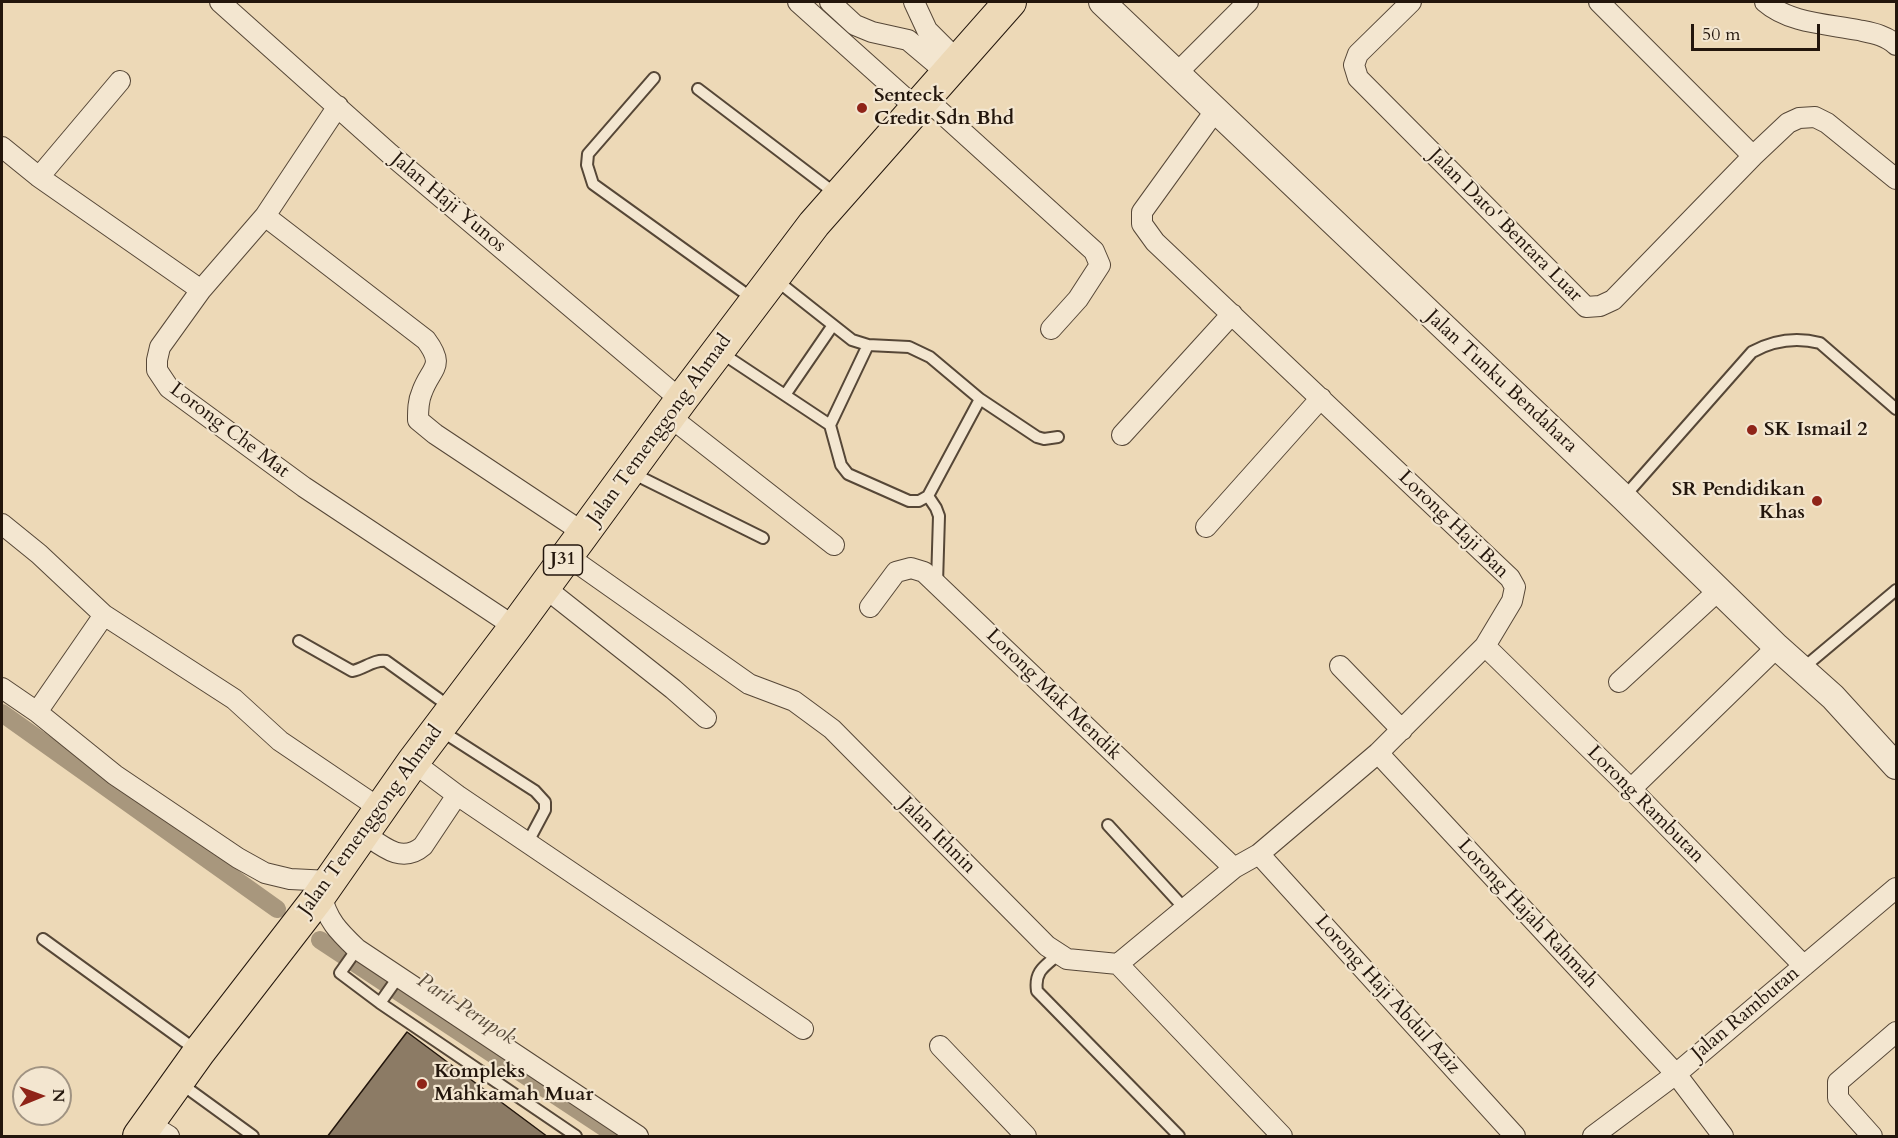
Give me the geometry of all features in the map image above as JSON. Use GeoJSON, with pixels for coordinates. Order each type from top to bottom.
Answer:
{"type":"FeatureCollection","features":[{"type":"Feature","properties":{"kind":"main road","name":"Jalan Temenggong Ahmad"},"geometry":{"type":"LineString","coordinates":[[152,1132],[177,1081],[325,887],[413,762],[814,224],[951,66],[1010,2]]}},
{"type":"Feature","properties":{"kind":"street","name":"Jalan Haji Yunos"},"geometry":{"type":"LineString","coordinates":[[220,2],[675,408],[834,545]]}},
{"type":"Feature","properties":{"kind":"street"},"geometry":{"type":"LineString","coordinates":[[798,2],[920,102],[1094,251],[1100,265],[1078,299],[1051,329]]}},
{"type":"Feature","properties":{"kind":"street"},"geometry":{"type":"LineString","coordinates":[[831,2],[855,25],[872,32],[908,40],[951,66]]}},
{"type":"Feature","properties":{"kind":"street"},"geometry":{"type":"LineString","coordinates":[[914,2],[927,30],[951,66]]}},
{"type":"Feature","properties":{"kind":"street","name":"Jalan Tunku Bendahara"},"geometry":{"type":"LineString","coordinates":[[1102,2],[1624,498],[1778,648],[1833,697],[1896,766]]}},
{"type":"Feature","properties":{"kind":"street"},"geometry":{"type":"LineString","coordinates":[[1177,73],[1248,2]]}},
{"type":"Feature","properties":{"kind":"street","name":"Jalan Dato' Bentara Luar"},"geometry":{"type":"LineString","coordinates":[[1411,2],[1358,54],[1354,65],[1358,78],[1586,307],[1600,306],[1613,300],[1753,156]]}},
{"type":"Feature","properties":{"kind":"street"},"geometry":{"type":"LineString","coordinates":[[1599,2],[1753,156],[1788,123],[1799,118],[1815,117],[1827,123],[1896,179]]}},
{"type":"Feature","properties":{"kind":"street"},"geometry":{"type":"LineString","coordinates":[[1765,2],[1776,11],[1789,17],[1885,36],[1896,45]]}},
{"type":"Feature","properties":{"kind":"street"},"geometry":{"type":"LineString","coordinates":[[39,177],[120,81]]}},
{"type":"Feature","properties":{"kind":"street","name":"Lorong Che Mat"},"geometry":{"type":"LineString","coordinates":[[338,106],[265,216],[201,290],[160,347],[157,370],[169,388],[304,487],[515,627]]}},
{"type":"Feature","properties":{"kind":"street","name":"Lorong Haji Ban"},"geometry":{"type":"LineString","coordinates":[[1118,964],[1234,868],[1259,855],[1378,753],[1485,646],[1512,601],[1515,587],[1510,578],[1155,242],[1142,224],[1142,212],[1215,111]]}},
{"type":"Feature","properties":{"kind":"street"},"geometry":{"type":"LineString","coordinates":[[2,147],[39,177],[201,290]]}},
{"type":"Feature","properties":{"kind":"street","name":"Jalan Ithnin"},"geometry":{"type":"LineString","coordinates":[[265,216],[426,340],[436,354],[435,370],[423,389],[418,404],[418,420],[749,684],[794,701],[832,729],[1047,946],[1066,959],[1118,964]]}},
{"type":"Feature","properties":{"kind":"street"},"geometry":{"type":"LineString","coordinates":[[1122,435],[1232,314]]}},
{"type":"Feature","properties":{"kind":"street"},"geometry":{"type":"LineString","coordinates":[[1206,527],[1321,398]]}},
{"type":"Feature","properties":{"kind":"street"},"geometry":{"type":"LineString","coordinates":[[2,524],[39,554],[105,615],[234,699],[371,820],[394,854],[405,854],[418,850],[457,795]]}},
{"type":"Feature","properties":{"kind":"street","name":"Lorong Mak Mendik"},"geometry":{"type":"LineString","coordinates":[[870,607],[896,572],[911,568],[924,572],[1234,868]]}},
{"type":"Feature","properties":{"kind":"street"},"geometry":{"type":"LineString","coordinates":[[544,587],[674,689],[706,718]]}},
{"type":"Feature","properties":{"kind":"street"},"geometry":{"type":"LineString","coordinates":[[1619,682],[1719,590]]}},
{"type":"Feature","properties":{"kind":"street"},"geometry":{"type":"LineString","coordinates":[[36,712],[105,615]]}},
{"type":"Feature","properties":{"kind":"street","name":"Lorong Rambutan"},"geometry":{"type":"LineString","coordinates":[[1485,646],[1631,789],[1804,966]]}},
{"type":"Feature","properties":{"kind":"street"},"geometry":{"type":"LineString","coordinates":[[1631,789],[1778,648]]}},
{"type":"Feature","properties":{"kind":"street"},"geometry":{"type":"LineString","coordinates":[[1340,666],[1402,730]]}},
{"type":"Feature","properties":{"kind":"street"},"geometry":{"type":"LineString","coordinates":[[2,688],[115,775],[238,858],[265,873],[325,887],[325,911],[357,949],[638,1137]]}},
{"type":"Feature","properties":{"kind":"street","name":"Lorong Hajah Rahmah"},"geometry":{"type":"LineString","coordinates":[[1378,753],[1676,1074],[1723,1137]]}},
{"type":"Feature","properties":{"kind":"street"},"geometry":{"type":"LineString","coordinates":[[413,762],[457,795],[803,1029]]}},
{"type":"Feature","properties":{"kind":"street","name":"Lorong Haji Abdul Aziz"},"geometry":{"type":"LineString","coordinates":[[1259,855],[1515,1137]]}},
{"type":"Feature","properties":{"kind":"street","name":"Jalan Rambutan"},"geometry":{"type":"LineString","coordinates":[[1593,1137],[1676,1074],[1896,888]]}},
{"type":"Feature","properties":{"kind":"street"},"geometry":{"type":"LineString","coordinates":[[1118,964],[1282,1137]]}},
{"type":"Feature","properties":{"kind":"street"},"geometry":{"type":"LineString","coordinates":[[1872,1137],[1838,1098],[1838,1082],[1896,1032]]}},
{"type":"Feature","properties":{"kind":"street"},"geometry":{"type":"LineString","coordinates":[[940,1046],[1026,1137]]}},
{"type":"Feature","properties":{"kind":"lane"},"geometry":{"type":"LineString","coordinates":[[654,78],[588,154],[587,165],[593,183],[765,289],[833,325],[852,340],[868,345],[909,347],[930,357],[980,399],[1037,437],[1044,439],[1058,437]]}},
{"type":"Feature","properties":{"kind":"lane"},"geometry":{"type":"LineString","coordinates":[[698,89],[839,196]]}},
{"type":"Feature","properties":{"kind":"lane"},"geometry":{"type":"LineString","coordinates":[[785,395],[833,325]]}},
{"type":"Feature","properties":{"kind":"lane"},"geometry":{"type":"LineString","coordinates":[[1624,498],[1752,352],[1766,345],[1783,341],[1806,340],[1820,343],[1896,409]]}},
{"type":"Feature","properties":{"kind":"lane"},"geometry":{"type":"LineString","coordinates":[[868,345],[830,425],[841,465],[848,474],[909,501],[919,501],[928,496],[980,399]]}},
{"type":"Feature","properties":{"kind":"lane"},"geometry":{"type":"LineString","coordinates":[[718,351],[830,425]]}},
{"type":"Feature","properties":{"kind":"lane"},"geometry":{"type":"LineString","coordinates":[[629,472],[763,538]]}},
{"type":"Feature","properties":{"kind":"lane"},"geometry":{"type":"LineString","coordinates":[[928,496],[939,516],[937,584]]}},
{"type":"Feature","properties":{"kind":"lane"},"geometry":{"type":"LineString","coordinates":[[1802,669],[1896,590]]}},
{"type":"Feature","properties":{"kind":"lane"},"geometry":{"type":"LineString","coordinates":[[298,640],[352,671],[381,660],[386,661],[445,719],[535,791],[545,802],[545,810],[528,842]]}},
{"type":"Feature","properties":{"kind":"lane"},"geometry":{"type":"LineString","coordinates":[[1108,825],[1185,909]]}},
{"type":"Feature","properties":{"kind":"lane"},"geometry":{"type":"LineString","coordinates":[[43,939],[199,1052]]}},
{"type":"Feature","properties":{"kind":"lane"},"geometry":{"type":"LineString","coordinates":[[357,949],[340,972],[380,1003],[576,1137]]}},
{"type":"Feature","properties":{"kind":"lane"},"geometry":{"type":"LineString","coordinates":[[1059,954],[1038,973],[1035,981],[1037,991],[1179,1137]]}},
{"type":"Feature","properties":{"kind":"lane"},"geometry":{"type":"LineString","coordinates":[[380,1003],[399,976]]}},
{"type":"Feature","properties":{"kind":"lane"},"geometry":{"type":"LineString","coordinates":[[177,1081],[253,1137]]}},
{"type":"Feature","properties":{"kind":"building","name":"Kompleks Mahkamah Muar"},"geometry":{"type":"Polygon","coordinates":[[[407,1032],[548,1137],[327,1137],[407,1032]]]}},
{"type":"Feature","properties":{"kind":"waterway","name":"Parit Perupok"},"geometry":{"type":"LineString","coordinates":[[2,713],[277,909]]}},
{"type":"Feature","properties":{"kind":"waterway","name":"Parit Perupok"},"geometry":{"type":"LineString","coordinates":[[320,940],[617,1136]]}},
{"type":"Feature","properties":{"kind":"place","name":"Senteck Credit Sdn Bhd"},"geometry":{"type":"Point","coordinates":[862,108]}},
{"type":"Feature","properties":{"kind":"place","name":"SK Ismail 2"},"geometry":{"type":"Point","coordinates":[1752,430]}},
{"type":"Feature","properties":{"kind":"place","name":"SR Pendidikan Khas"},"geometry":{"type":"Point","coordinates":[1817,501]}},
{"type":"Feature","properties":{"kind":"place","name":"Kompleks Mahkamah Muar"},"geometry":{"type":"Point","coordinates":[422,1084]}}]}
